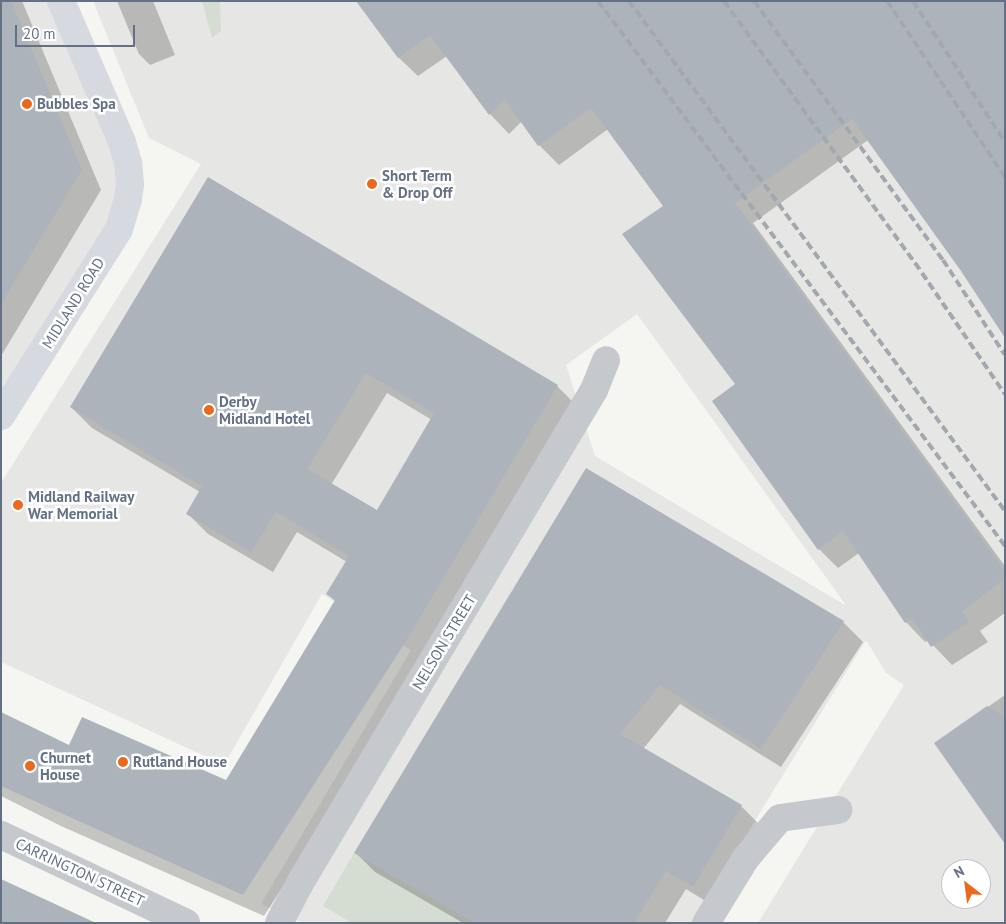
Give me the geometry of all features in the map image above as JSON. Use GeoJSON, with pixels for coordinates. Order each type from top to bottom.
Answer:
{"type":"FeatureCollection","features":[{"type":"Feature","properties":{"kind":"main road","name":"MIDLAND ROAD"},"geometry":{"type":"LineString","coordinates":[[1,416],[119,229],[128,199],[130,184],[128,163],[122,142],[61,1]]}},
{"type":"Feature","properties":{"kind":"street","name":"NELSON STREET"},"geometry":{"type":"LineString","coordinates":[[279,923],[305,874],[594,390],[606,360]]}},
{"type":"Feature","properties":{"kind":"street"},"geometry":{"type":"LineString","coordinates":[[706,923],[746,858],[780,818],[838,810]]}},
{"type":"Feature","properties":{"kind":"street","name":"CARRINGTON STREET"},"geometry":{"type":"LineString","coordinates":[[1,835],[186,923]]}},
{"type":"Feature","properties":{"kind":"shaded area"},"geometry":{"type":"Polygon","coordinates":[[[1,1],[55,1],[130,184],[1,415],[1,1]]]}},
{"type":"Feature","properties":{"kind":"shaded area"},"geometry":{"type":"Polygon","coordinates":[[[93,1],[1005,1],[1005,923],[758,923],[904,685],[886,673],[866,640],[692,923],[303,923],[261,904],[411,650],[322,594],[224,765],[1,662],[1,483],[201,164],[149,138],[93,1]],[[637,314],[566,365],[595,456],[845,604],[637,314]]]}},
{"type":"Feature","properties":{"kind":"shaded area"},"geometry":{"type":"Polygon","coordinates":[[[202,1],[220,1],[221,31],[212,38],[202,1]]]}},
{"type":"Feature","properties":{"kind":"shaded area"},"geometry":{"type":"Polygon","coordinates":[[[354,853],[475,923],[352,923],[323,906],[354,853]]]}},
{"type":"Feature","properties":{"kind":"building"},"geometry":{"type":"Polygon","coordinates":[[[1,1],[11,1],[82,170],[1,304],[1,1]]]}},
{"type":"Feature","properties":{"kind":"building"},"geometry":{"type":"Polygon","coordinates":[[[356,1],[1005,1],[1005,338],[961,271],[852,119],[735,203],[1005,571],[1005,579],[962,611],[969,622],[931,647],[912,618],[905,623],[843,531],[818,550],[712,401],[735,384],[622,234],[663,206],[591,108],[538,146],[505,100],[489,115],[430,35],[398,58],[356,1]]]}},
{"type":"Feature","properties":{"kind":"building","name":"Derby Midland Hotel"},"geometry":{"type":"Polygon","coordinates":[[[208,177],[558,385],[406,641],[243,895],[1,786],[1,712],[69,745],[82,717],[226,780],[335,600],[326,594],[349,556],[276,512],[251,552],[186,514],[202,486],[70,407],[208,177]],[[366,373],[307,469],[377,510],[434,413],[366,373]]]}},
{"type":"Feature","properties":{"kind":"building"},"geometry":{"type":"Polygon","coordinates":[[[586,468],[844,621],[761,749],[660,685],[620,734],[742,805],[693,887],[666,871],[634,923],[475,923],[354,853],[586,468]]]}},
{"type":"Feature","properties":{"kind":"building"},"geometry":{"type":"Polygon","coordinates":[[[987,706],[1005,717],[1005,844],[934,743],[987,706]]]}},
{"type":"Feature","properties":{"kind":"building"},"geometry":{"type":"Polygon","coordinates":[[[1,879],[96,923],[1,923],[1,879]]]}},
{"type":"Feature","properties":{"kind":"railway"},"geometry":{"type":"LineString","coordinates":[[598,1],[1005,546]]}},
{"type":"Feature","properties":{"kind":"railway"},"geometry":{"type":"LineString","coordinates":[[629,1],[1005,511]]}},
{"type":"Feature","properties":{"kind":"railway"},"geometry":{"type":"LineString","coordinates":[[724,1],[922,273],[1005,394]]}},
{"type":"Feature","properties":{"kind":"railway"},"geometry":{"type":"LineString","coordinates":[[754,1],[943,260],[1005,355]]}},
{"type":"Feature","properties":{"kind":"railway"},"geometry":{"type":"LineString","coordinates":[[887,1],[1005,177]]}},
{"type":"Feature","properties":{"kind":"railway"},"geometry":{"type":"LineString","coordinates":[[913,1],[1005,142]]}},
{"type":"Feature","properties":{"kind":"place","name":"Bubbles Spa"},"geometry":{"type":"Point","coordinates":[27,104]}},
{"type":"Feature","properties":{"kind":"place","name":"Short Term & Drop Off"},"geometry":{"type":"Point","coordinates":[372,184]}},
{"type":"Feature","properties":{"kind":"place","name":"Derby Midland Hotel"},"geometry":{"type":"Point","coordinates":[209,410]}},
{"type":"Feature","properties":{"kind":"place","name":"Midland Railway War Memorial"},"geometry":{"type":"Point","coordinates":[18,505]}},
{"type":"Feature","properties":{"kind":"place","name":"Rutland House"},"geometry":{"type":"Point","coordinates":[123,762]}},
{"type":"Feature","properties":{"kind":"place","name":"Churnet House"},"geometry":{"type":"Point","coordinates":[30,766]}}]}
